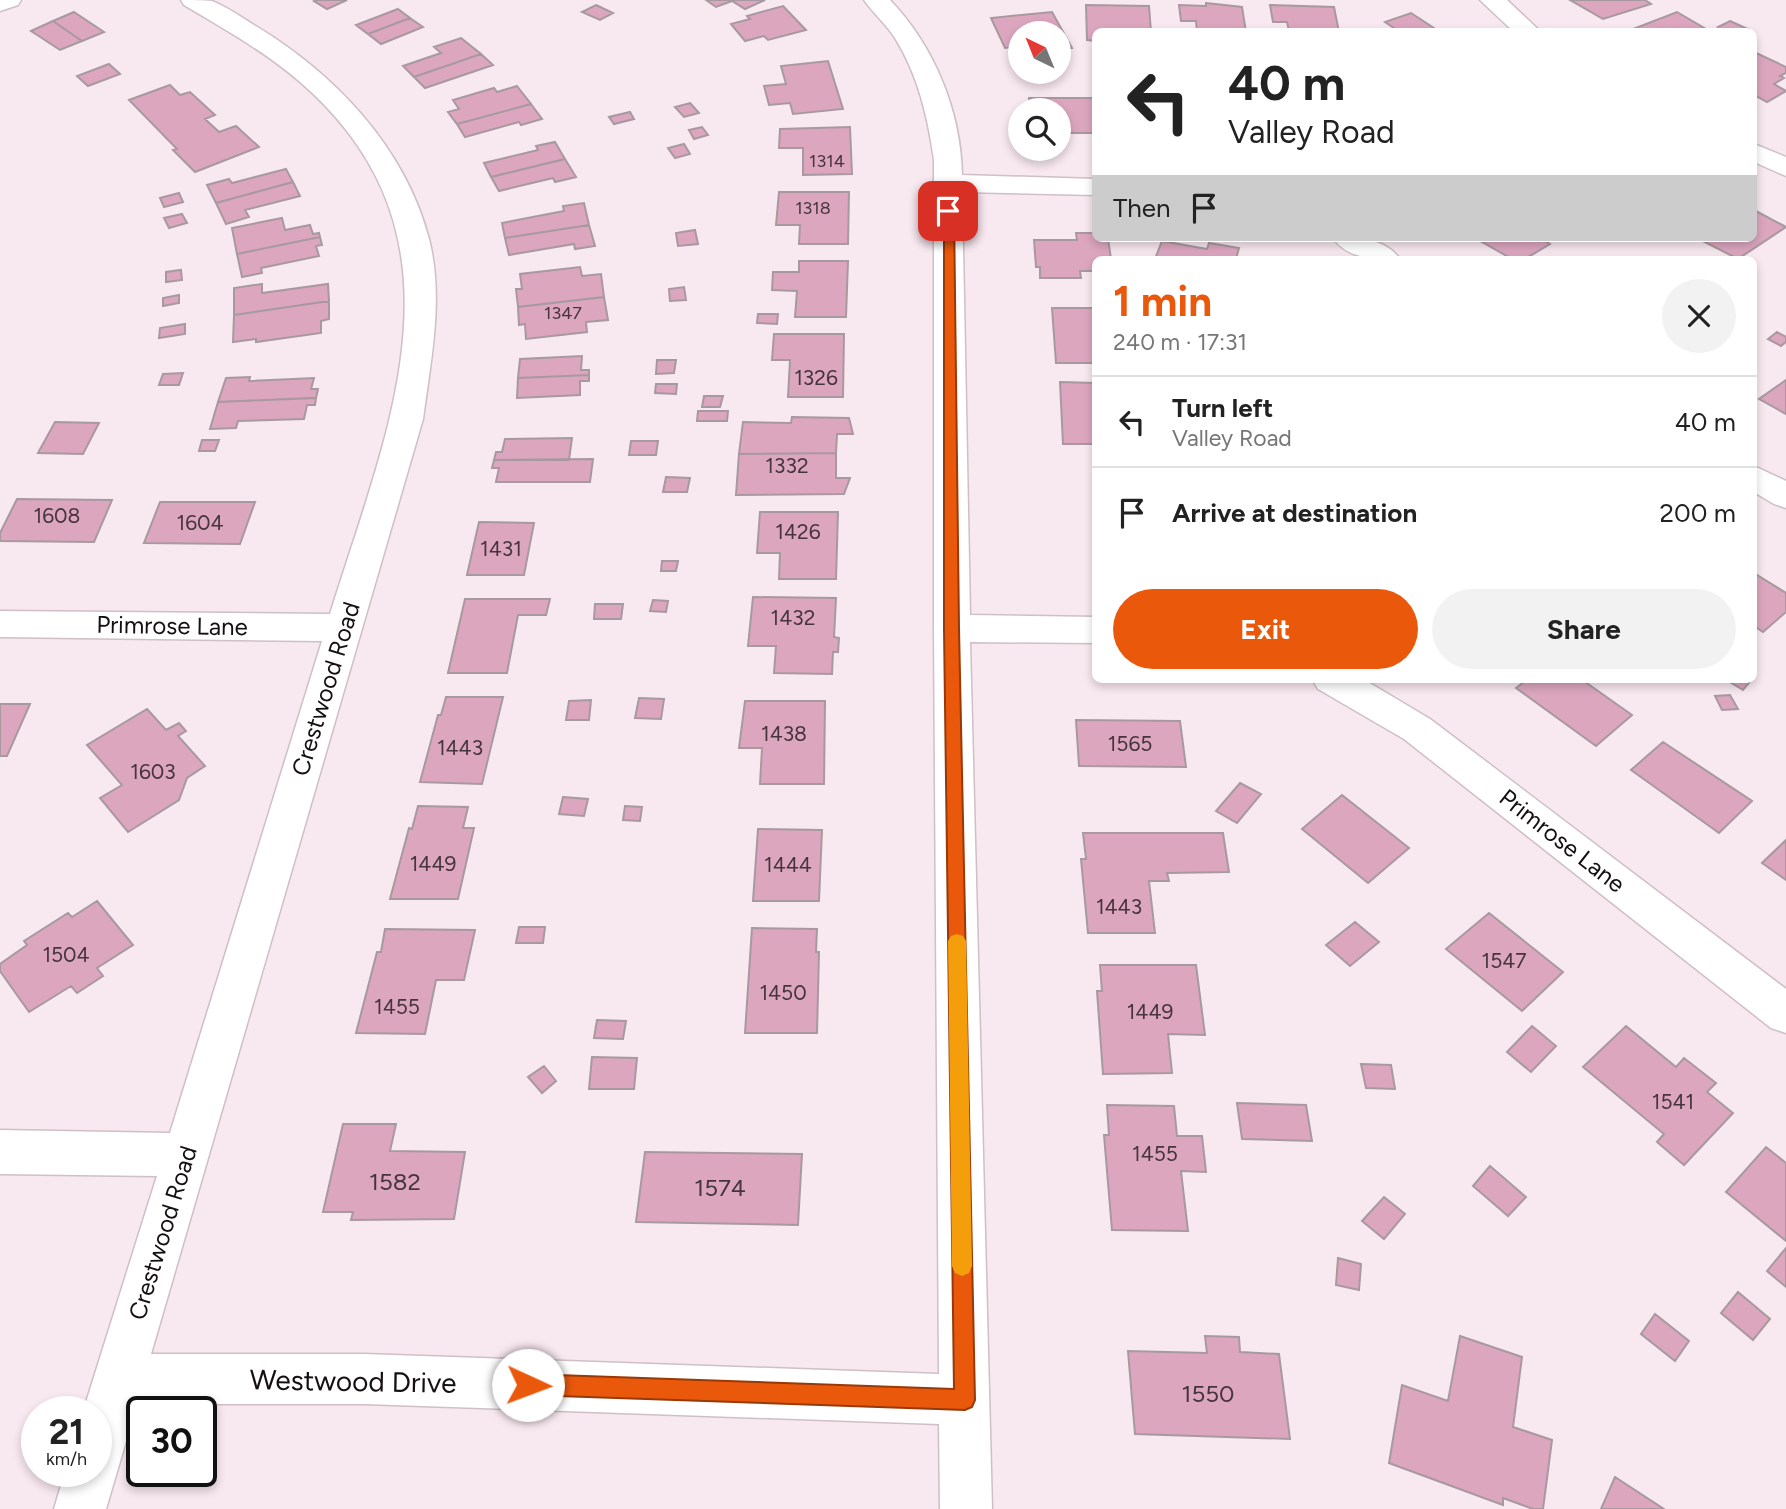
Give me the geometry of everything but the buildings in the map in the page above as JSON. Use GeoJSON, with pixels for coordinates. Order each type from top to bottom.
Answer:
{"type":"FeatureCollection","features":[{"type":"Feature","properties":{"kind":"street"},"geometry":{"type":"LineString","coordinates":[[0,4],[9,0]]}},
{"type":"Feature","properties":{"kind":"street","name":"Crestwood Road"},"geometry":{"type":"LineString","coordinates":[[112,1402],[407,419],[420,308],[420,271],[414,236],[405,211],[374,150],[333,99],[284,55],[193,0]]}},
{"type":"Feature","properties":{"kind":"street"},"geometry":{"type":"LineString","coordinates":[[1492,0],[1525,28]]}},
{"type":"Feature","properties":{"kind":"street"},"geometry":{"type":"LineString","coordinates":[[882,1],[920,60],[935,92],[944,125],[948,183],[951,628],[966,1509]]}},
{"type":"Feature","properties":{"kind":"street"},"geometry":{"type":"LineString","coordinates":[[1757,154],[1786,168]]}},
{"type":"Feature","properties":{"kind":"street"},"geometry":{"type":"LineString","coordinates":[[948,183],[1092,187]]}},
{"type":"Feature","properties":{"kind":"street"},"geometry":{"type":"LineString","coordinates":[[1354,242],[1380,256]]}},
{"type":"Feature","properties":{"kind":"street"},"geometry":{"type":"LineString","coordinates":[[1757,479],[1786,496]]}},
{"type":"Feature","properties":{"kind":"street","name":"Primrose Lane"},"geometry":{"type":"LineString","coordinates":[[0,624],[345,628]]}},
{"type":"Feature","properties":{"kind":"street"},"geometry":{"type":"LineString","coordinates":[[951,628],[1092,630]]}},
{"type":"Feature","properties":{"kind":"street","name":"Primrose Lane"},"geometry":{"type":"LineString","coordinates":[[1338,683],[1417,729],[1786,1014]]}},
{"type":"Feature","properties":{"kind":"street"},"geometry":{"type":"LineString","coordinates":[[0,1153],[187,1155]]}},
{"type":"Feature","properties":{"kind":"street","name":"Westwood Drive"},"geometry":{"type":"LineString","coordinates":[[119,1379],[364,1379],[965,1400]]}},
{"type":"Feature","properties":{"kind":"street"},"geometry":{"type":"LineString","coordinates":[[80,1509],[87,1487]]}},
{"type":"Feature","properties":{"kind":"slow traffic"},"geometry":{"type":"LineString","coordinates":[[957,941],[962,1266]]}},
{"type":"Feature","properties":{"kind":"route"},"geometry":{"type":"LineString","coordinates":[[528,1385],[965,1400],[951,628],[948,211]]}}]}
